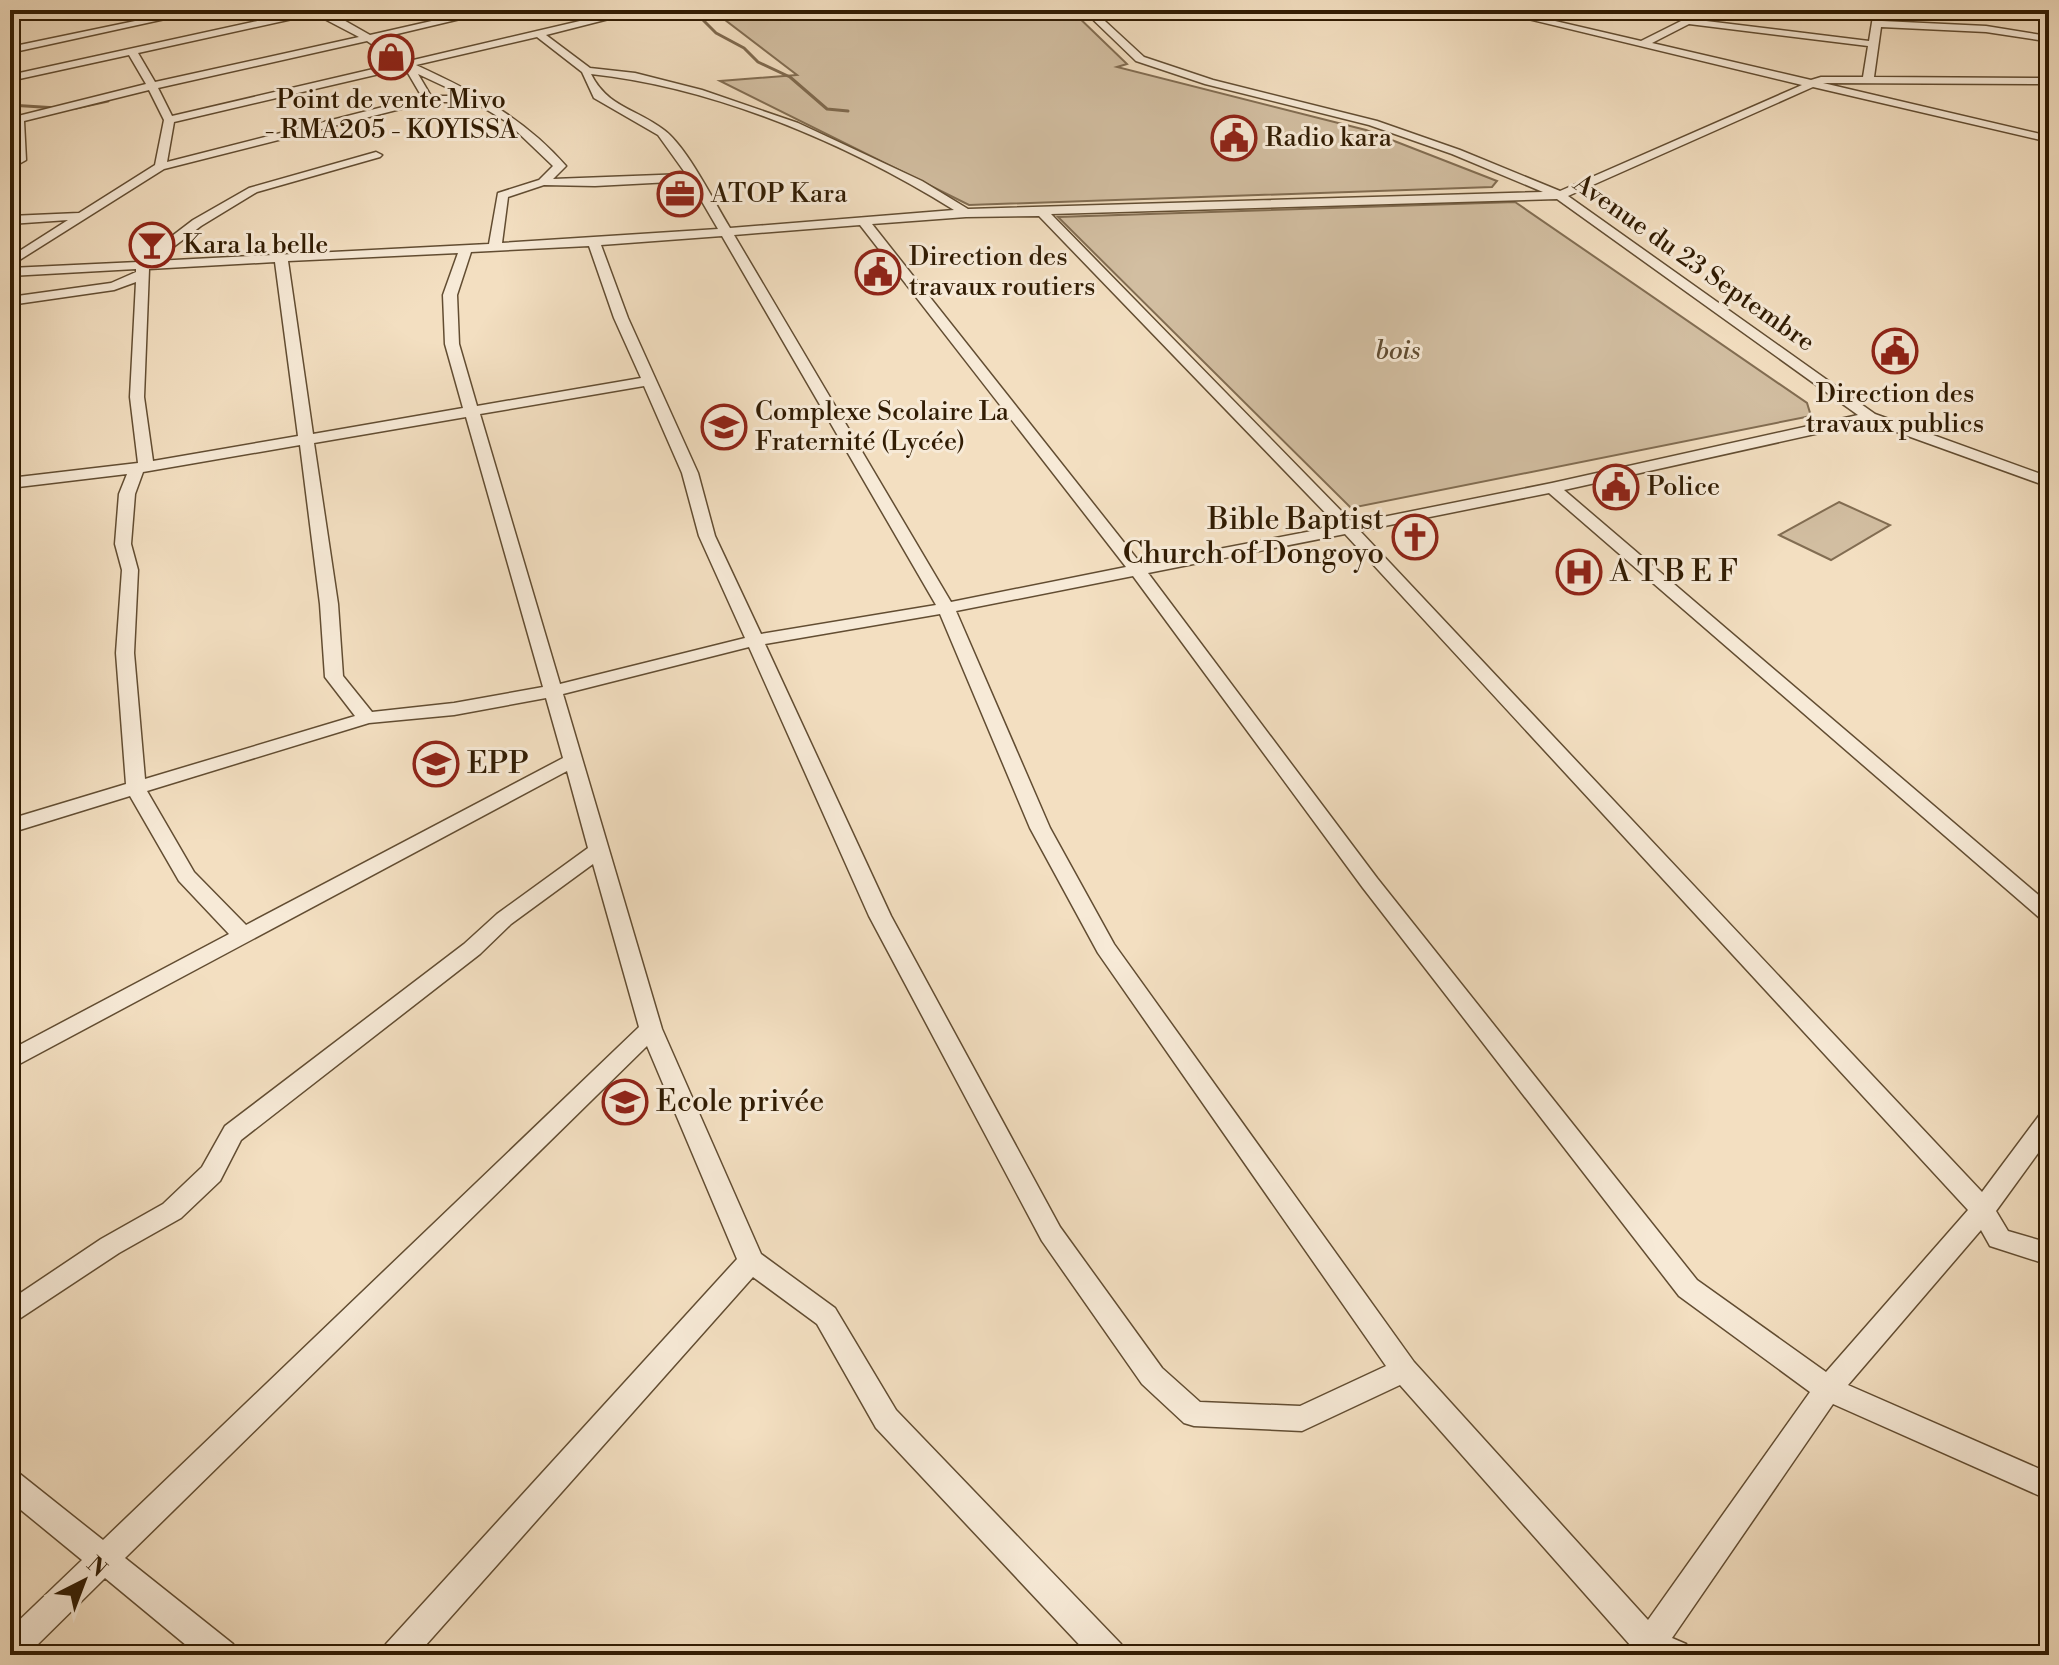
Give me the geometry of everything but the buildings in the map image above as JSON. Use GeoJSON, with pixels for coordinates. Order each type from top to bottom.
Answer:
{"type":"FeatureCollection","features":[{"type":"Feature","properties":{"kind":"street"},"geometry":{"type":"LineString","coordinates":[[10,13],[25,10]]}},
{"type":"Feature","properties":{"kind":"street"},"geometry":{"type":"LineString","coordinates":[[10,50],[201,10]]}},
{"type":"Feature","properties":{"kind":"street"},"geometry":{"type":"LineString","coordinates":[[10,78],[319,10],[408,65],[511,120],[560,166],[581,181]]}},
{"type":"Feature","properties":{"kind":"street"},"geometry":{"type":"LineString","coordinates":[[10,166],[20,160],[14,120],[493,10]]}},
{"type":"Feature","properties":{"kind":"street"},"geometry":{"type":"LineString","coordinates":[[169,120],[639,10]]}},
{"type":"Feature","properties":{"kind":"street","name":"Avenue du 23 Septembre"},"geometry":{"type":"LineString","coordinates":[[1088,10],[1140,59],[1209,82],[1373,123],[1456,152],[1560,195],[1870,417],[2049,482]]}},
{"type":"Feature","properties":{"kind":"street"},"geometry":{"type":"LineString","coordinates":[[1496,10],[2049,139]]}},
{"type":"Feature","properties":{"kind":"street"},"geometry":{"type":"LineString","coordinates":[[1641,45],[1710,10]]}},
{"type":"Feature","properties":{"kind":"street"},"geometry":{"type":"LineString","coordinates":[[1868,80],[1879,10]]}},
{"type":"Feature","properties":{"kind":"street"},"geometry":{"type":"LineString","coordinates":[[142,12],[171,16],[200,36]]}},
{"type":"Feature","properties":{"kind":"street"},"geometry":{"type":"LineString","coordinates":[[1691,22],[1873,44]]}},
{"type":"Feature","properties":{"kind":"street"},"geometry":{"type":"LineString","coordinates":[[1876,24],[1986,29],[2045,38]]}},
{"type":"Feature","properties":{"kind":"street"},"geometry":{"type":"LineString","coordinates":[[539,34],[587,71],[635,76],[685,89],[794,125],[918,183],[966,213]]}},
{"type":"Feature","properties":{"kind":"street"},"geometry":{"type":"LineString","coordinates":[[132,51],[169,120],[160,167]]}},
{"type":"Feature","properties":{"kind":"street"},"geometry":{"type":"LineString","coordinates":[[408,65],[428,99]]}},
{"type":"Feature","properties":{"kind":"street"},"geometry":{"type":"LineString","coordinates":[[587,71],[586,75],[598,96],[662,133],[694,177],[728,233],[946,608],[1040,828],[1106,948],[1404,1370],[1646,1649],[1675,1655]]}},
{"type":"Feature","properties":{"kind":"street"},"geometry":{"type":"LineString","coordinates":[[10,272],[143,269],[281,257],[594,242],[966,213],[1560,195],[1821,80],[2049,81]]}},
{"type":"Feature","properties":{"kind":"street"},"geometry":{"type":"LineString","coordinates":[[10,262],[160,167],[428,99],[476,99]]}},
{"type":"Feature","properties":{"kind":"street"},"geometry":{"type":"LineString","coordinates":[[10,301],[114,286],[143,269],[197,223],[253,190],[376,155]]}},
{"type":"Feature","properties":{"kind":"street"},"geometry":{"type":"LineString","coordinates":[[543,182],[560,166]]}},
{"type":"Feature","properties":{"kind":"street"},"geometry":{"type":"LineString","coordinates":[[495,247],[502,195],[543,182],[595,183],[694,177]]}},
{"type":"Feature","properties":{"kind":"street"},"geometry":{"type":"LineString","coordinates":[[1043,213],[1348,527],[1983,1210],[1999,1239],[2049,1254]]}},
{"type":"Feature","properties":{"kind":"street"},"geometry":{"type":"LineString","coordinates":[[10,220],[81,216]]}},
{"type":"Feature","properties":{"kind":"street"},"geometry":{"type":"LineString","coordinates":[[864,222],[1137,570],[1370,883],[1688,1288],[1828,1389],[2049,1487]]}},
{"type":"Feature","properties":{"kind":"street"},"geometry":{"type":"LineString","coordinates":[[594,242],[621,318],[690,473],[707,536],[880,916],[1051,1234],[1152,1376],[1194,1414],[1302,1419],[1404,1370]]}},
{"type":"Feature","properties":{"kind":"street"},"geometry":{"type":"LineString","coordinates":[[466,249],[450,295],[452,344],[651,1029],[751,1261],[826,1316],[886,1419],[1110,1655]]}},
{"type":"Feature","properties":{"kind":"street"},"geometry":{"type":"LineString","coordinates":[[281,257],[329,604],[334,677],[367,718]]}},
{"type":"Feature","properties":{"kind":"street"},"geometry":{"type":"LineString","coordinates":[[143,269],[137,397],[142,467],[127,494],[123,544],[130,570],[125,653],[136,789],[186,876],[243,935]]}},
{"type":"Feature","properties":{"kind":"street"},"geometry":{"type":"LineString","coordinates":[[10,483],[142,467],[649,381]]}},
{"type":"Feature","properties":{"kind":"street"},"geometry":{"type":"LineString","coordinates":[[10,826],[367,718],[454,709],[553,691],[753,641],[946,608],[1552,488],[1870,417]]}},
{"type":"Feature","properties":{"kind":"street"},"geometry":{"type":"LineString","coordinates":[[1552,488],[2049,915]]}},
{"type":"Feature","properties":{"kind":"street"},"geometry":{"type":"LineString","coordinates":[[10,1060],[573,760]]}},
{"type":"Feature","properties":{"kind":"street"},"geometry":{"type":"LineString","coordinates":[[10,1314],[110,1246],[172,1211],[211,1174],[233,1133],[472,949],[504,919],[599,850]]}},
{"type":"Feature","properties":{"kind":"street"},"geometry":{"type":"LineString","coordinates":[[10,1650],[651,1029]]}},
{"type":"Feature","properties":{"kind":"street"},"geometry":{"type":"LineString","coordinates":[[1646,1649],[1828,1389],[1983,1210],[2049,1120]]}},
{"type":"Feature","properties":{"kind":"street"},"geometry":{"type":"LineString","coordinates":[[397,1655],[751,1261]]}},
{"type":"Feature","properties":{"kind":"street"},"geometry":{"type":"LineString","coordinates":[[10,1483],[222,1655]]}},
{"type":"Feature","properties":{"kind":"green space"},"geometry":{"type":"Polygon","coordinates":[[[712,10],[1071,10],[1127,64],[1117,67],[1366,130],[1497,181],[1492,187],[969,205],[720,81],[797,75],[712,10]]]}},
{"type":"Feature","properties":{"kind":"green space","name":"bois"},"geometry":{"type":"Polygon","coordinates":[[[1515,202],[1807,403],[1811,416],[1351,508],[1058,217],[1515,202]]]}},
{"type":"Feature","properties":{"kind":"green space"},"geometry":{"type":"Polygon","coordinates":[[[1839,502],[1890,525],[1831,560],[1779,535],[1839,502]]]}},
{"type":"Feature","properties":{"kind":"waterway"},"geometry":{"type":"LineString","coordinates":[[693,10],[716,33],[744,48],[758,62],[790,77],[827,109],[848,111]]}},
{"type":"Feature","properties":{"kind":"waterway"},"geometry":{"type":"LineString","coordinates":[[76,108],[108,101]]}},
{"type":"Feature","properties":{"kind":"waterway"},"geometry":{"type":"LineString","coordinates":[[10,105],[57,108]]}},
{"type":"Feature","properties":{"kind":"place","name":"Point de vente Mivo - RMA205 - KOYISSA"},"geometry":{"type":"Point","coordinates":[391,57]}},
{"type":"Feature","properties":{"kind":"place","name":"Radio kara"},"geometry":{"type":"Point","coordinates":[1234,138]}},
{"type":"Feature","properties":{"kind":"place","name":"ATOP Kara"},"geometry":{"type":"Point","coordinates":[680,194]}},
{"type":"Feature","properties":{"kind":"place","name":"Kara la belle"},"geometry":{"type":"Point","coordinates":[152,245]}},
{"type":"Feature","properties":{"kind":"place","name":"Direction des travaux routiers"},"geometry":{"type":"Point","coordinates":[878,272]}},
{"type":"Feature","properties":{"kind":"place","name":"Direction des travaux publics"},"geometry":{"type":"Point","coordinates":[1895,351]}},
{"type":"Feature","properties":{"kind":"place","name":"Complexe Scolaire La Fraternité (Lycée)"},"geometry":{"type":"Point","coordinates":[724,427]}},
{"type":"Feature","properties":{"kind":"place","name":"Police"},"geometry":{"type":"Point","coordinates":[1616,487]}},
{"type":"Feature","properties":{"kind":"place","name":"Bible Baptist Church of Dongoyo"},"geometry":{"type":"Point","coordinates":[1415,537]}},
{"type":"Feature","properties":{"kind":"place","name":"A T B E F"},"geometry":{"type":"Point","coordinates":[1579,572]}},
{"type":"Feature","properties":{"kind":"place","name":"EPP"},"geometry":{"type":"Point","coordinates":[436,764]}},
{"type":"Feature","properties":{"kind":"place","name":"Ecole privée"},"geometry":{"type":"Point","coordinates":[625,1102]}}]}
